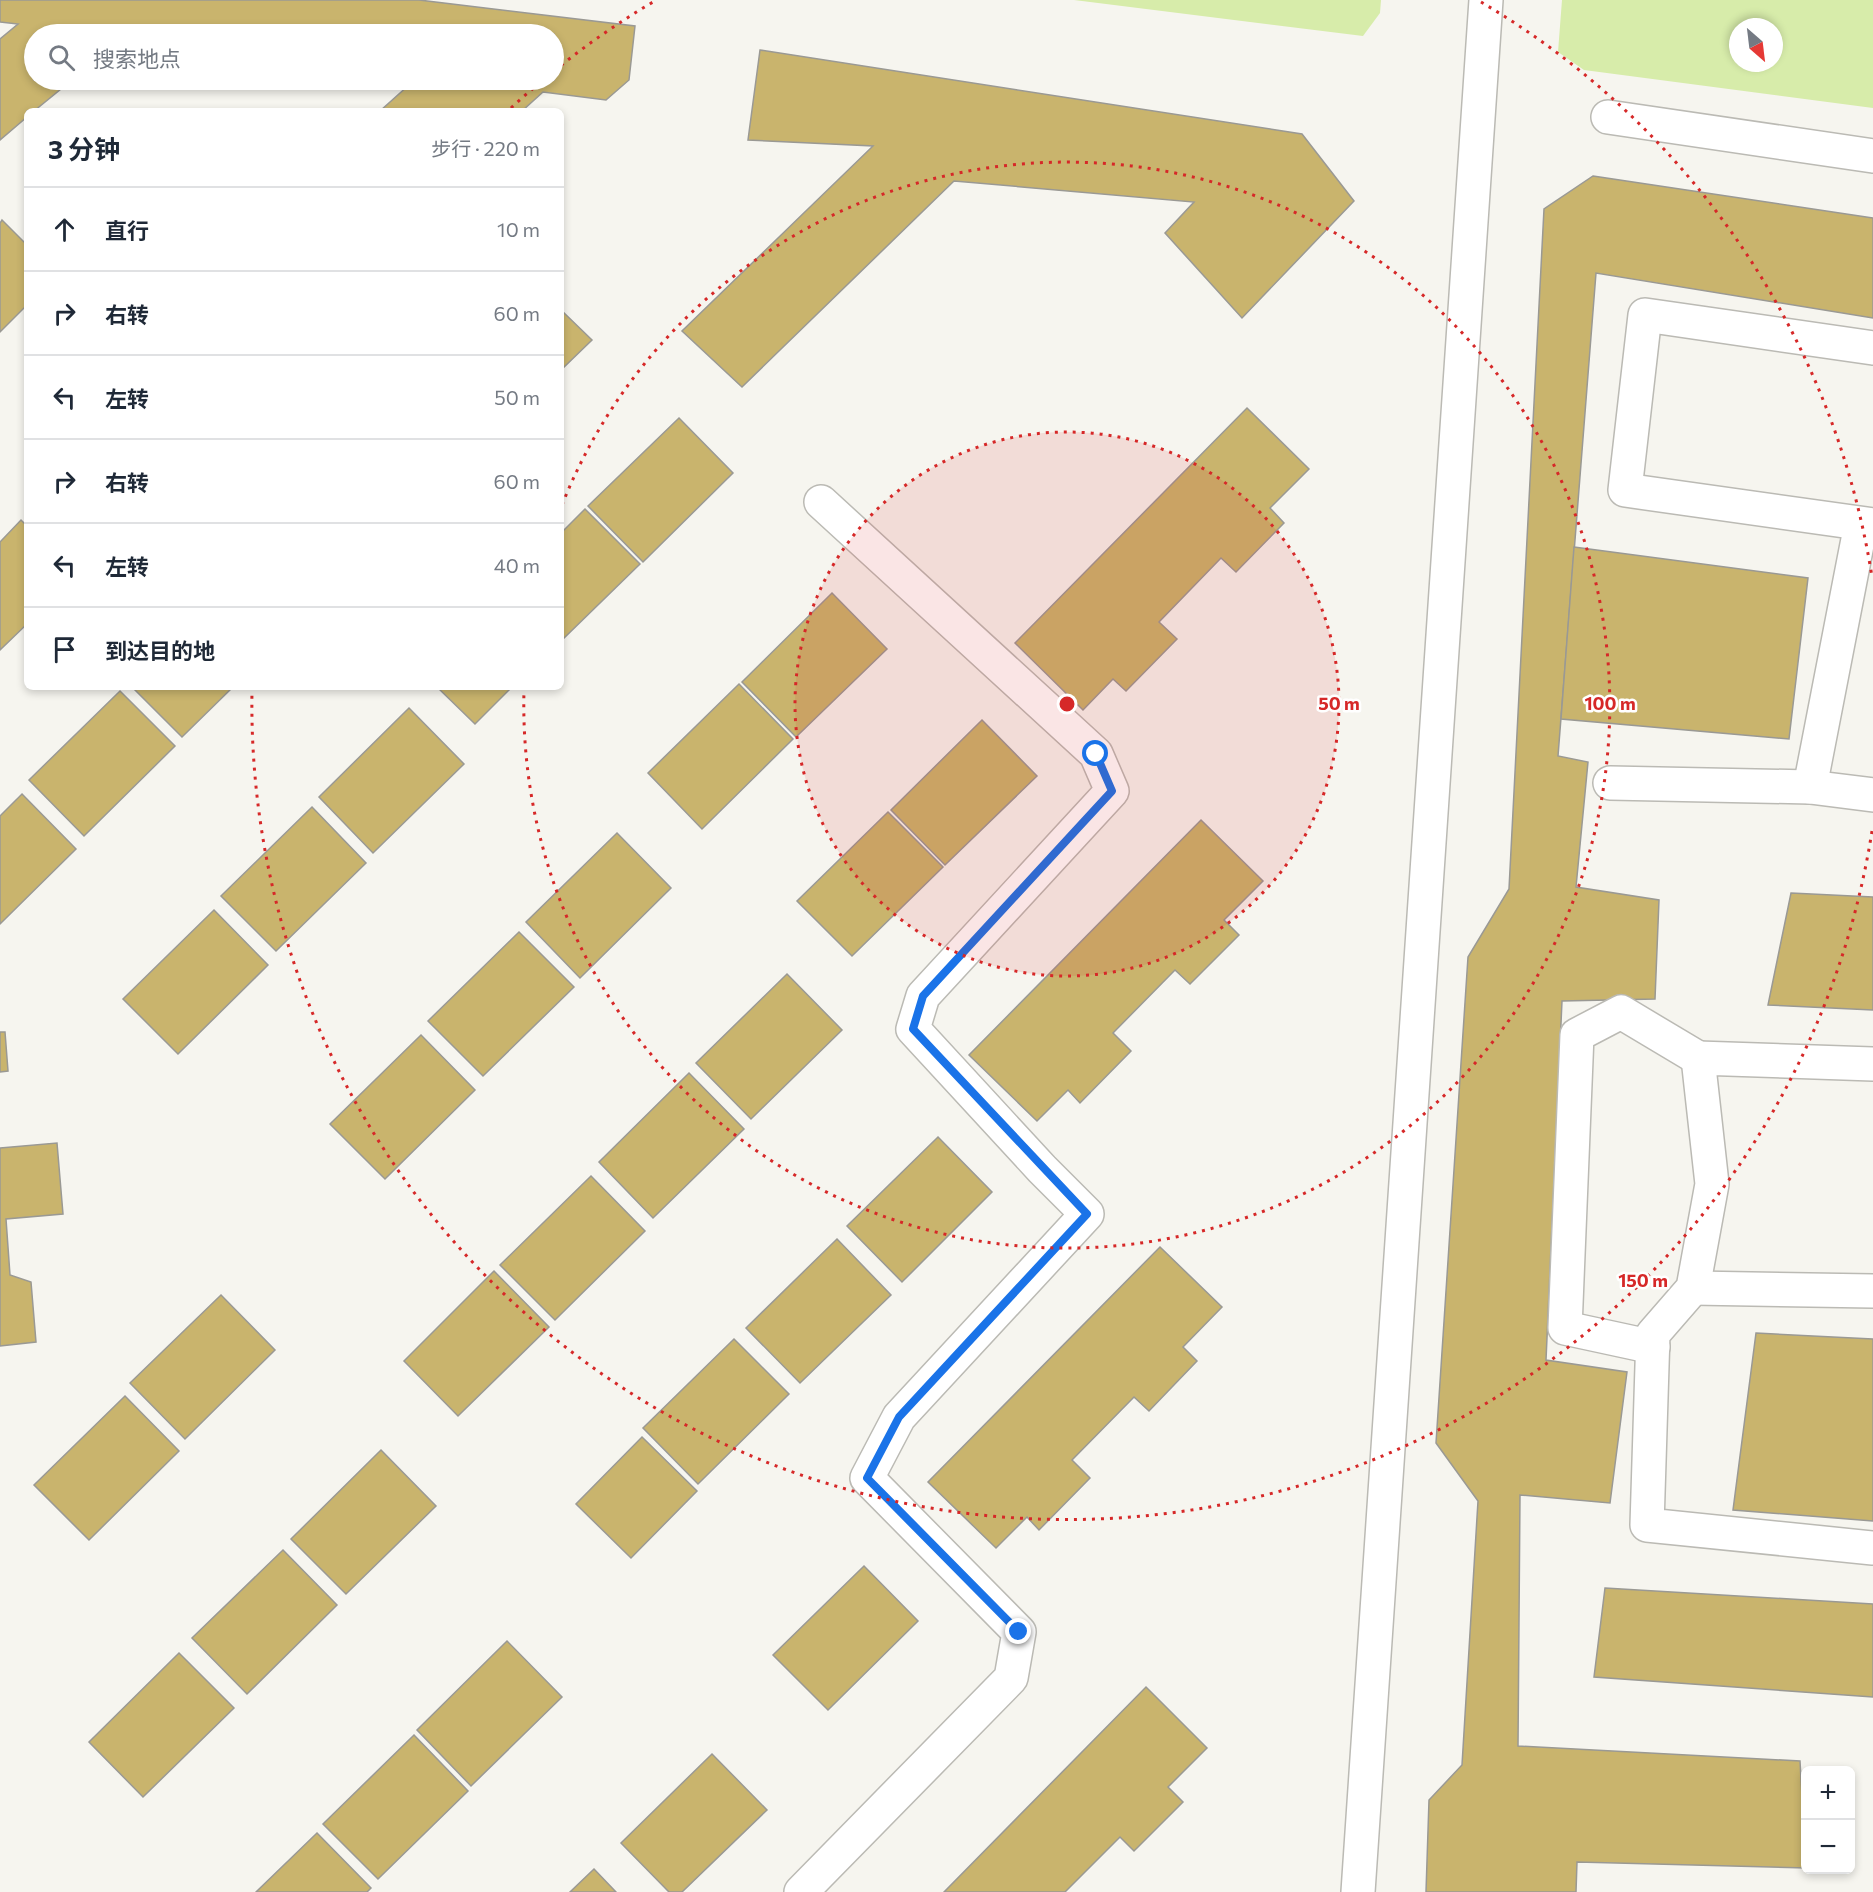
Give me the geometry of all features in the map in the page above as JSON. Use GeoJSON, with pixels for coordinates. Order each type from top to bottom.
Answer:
{"type":"FeatureCollection","features":[{"type":"Feature","properties":{"kind":"street"},"geometry":{"type":"LineString","coordinates":[[1358,1892],[1486,6]]}},
{"type":"Feature","properties":{"kind":"street"},"geometry":{"type":"LineString","coordinates":[[1608,117],[1873,156]]}},
{"type":"Feature","properties":{"kind":"street"},"geometry":{"type":"LineString","coordinates":[[1810,786],[1867,524],[1625,490],[1645,315],[1873,348]]}},
{"type":"Feature","properties":{"kind":"street"},"geometry":{"type":"LineString","coordinates":[[801,1892],[1011,1678],[1019,1632],[867,1478],[899,1417],[1087,1214],[913,1029],[923,996],[1112,791],[1096,754],[821,502]]}},
{"type":"Feature","properties":{"kind":"street"},"geometry":{"type":"LineString","coordinates":[[1610,783],[1810,786],[1873,795]]}},
{"type":"Feature","properties":{"kind":"street"},"geometry":{"type":"LineString","coordinates":[[1653,1347],[1565,1328],[1577,1035],[1621,1012],[1698,1058],[1873,1064]]}},
{"type":"Feature","properties":{"kind":"street"},"geometry":{"type":"LineString","coordinates":[[1698,1058],[1712,1184],[1693,1288],[1653,1334],[1647,1525],[1873,1548]]}},
{"type":"Feature","properties":{"kind":"street"},"geometry":{"type":"LineString","coordinates":[[1693,1288],[1873,1291]]}},
{"type":"Feature","properties":{"kind":"green space"},"geometry":{"type":"Polygon","coordinates":[[[1074,0],[1381,0],[1380,13],[1363,36],[1074,0]]]}},
{"type":"Feature","properties":{"kind":"green space"},"geometry":{"type":"Polygon","coordinates":[[[1562,0],[1873,0],[1873,108],[1584,70],[1558,52],[1562,0]]]}},
{"type":"Feature","properties":{"kind":"building"},"geometry":{"type":"Polygon","coordinates":[[[0,0],[419,0],[635,26],[629,80],[606,100],[543,92],[525,108],[383,108],[403,90],[564,90],[564,24],[24,24],[24,90],[60,90],[38,108],[24,108],[24,120],[0,140],[0,39],[18,24],[0,22],[0,0]]]}},
{"type":"Feature","properties":{"kind":"building"},"geometry":{"type":"Polygon","coordinates":[[[760,50],[1302,134],[1354,201],[1242,318],[1165,233],[1194,202],[954,181],[742,387],[682,331],[873,146],[748,140],[760,50]]]}},
{"type":"Feature","properties":{"kind":"building"},"geometry":{"type":"Polygon","coordinates":[[[1593,176],[1873,218],[1873,318],[1596,273],[1558,756],[1588,762],[1576,887],[1659,900],[1655,999],[1562,1001],[1546,1360],[1627,1372],[1610,1503],[1520,1495],[1518,1746],[1800,1761],[1801,1868],[1577,1862],[1576,1892],[1426,1892],[1429,1800],[1462,1765],[1478,1501],[1436,1443],[1468,957],[1509,889],[1544,209],[1593,176]]]}},
{"type":"Feature","properties":{"kind":"building"},"geometry":{"type":"Polygon","coordinates":[[[2,220],[24,242],[24,308],[0,332],[0,223],[2,220]]]}},
{"type":"Feature","properties":{"kind":"building"},"geometry":{"type":"Polygon","coordinates":[[[564,313],[592,340],[564,367],[564,313]]]}},
{"type":"Feature","properties":{"kind":"building"},"geometry":{"type":"Polygon","coordinates":[[[1247,408],[1309,469],[1270,508],[1284,523],[1236,572],[1221,558],[1159,622],[1177,639],[1126,691],[1113,679],[1083,710],[1015,643],[1247,408]]]}},
{"type":"Feature","properties":{"kind":"building"},"geometry":{"type":"Polygon","coordinates":[[[679,418],[733,473],[643,562],[588,506],[679,418]]]}},
{"type":"Feature","properties":{"kind":"building"},"geometry":{"type":"Polygon","coordinates":[[[585,509],[640,564],[564,638],[564,530],[585,509]]]}},
{"type":"Feature","properties":{"kind":"building"},"geometry":{"type":"Polygon","coordinates":[[[21,520],[24,523],[24,627],[0,650],[0,542],[21,520]]]}},
{"type":"Feature","properties":{"kind":"building"},"geometry":{"type":"Polygon","coordinates":[[[1574,547],[1808,578],[1789,739],[1561,719],[1574,547]]]}},
{"type":"Feature","properties":{"kind":"building"},"geometry":{"type":"Polygon","coordinates":[[[832,593],[887,649],[796,737],[742,682],[832,593]]]}},
{"type":"Feature","properties":{"kind":"building"},"geometry":{"type":"Polygon","coordinates":[[[739,684],[793,739],[702,829],[648,773],[739,684]]]}},
{"type":"Feature","properties":{"kind":"building"},"geometry":{"type":"Polygon","coordinates":[[[135,690],[230,690],[182,737],[135,690]]]}},
{"type":"Feature","properties":{"kind":"building"},"geometry":{"type":"Polygon","coordinates":[[[440,690],[509,690],[475,724],[440,690]]]}},
{"type":"Feature","properties":{"kind":"building"},"geometry":{"type":"Polygon","coordinates":[[[120,691],[175,746],[84,836],[29,780],[120,691]]]}},
{"type":"Feature","properties":{"kind":"building"},"geometry":{"type":"Polygon","coordinates":[[[409,708],[464,764],[373,853],[319,797],[409,708]]]}},
{"type":"Feature","properties":{"kind":"building"},"geometry":{"type":"Polygon","coordinates":[[[982,720],[1037,776],[945,865],[891,810],[982,720]]]}},
{"type":"Feature","properties":{"kind":"building"},"geometry":{"type":"Polygon","coordinates":[[[22,794],[76,849],[0,924],[0,816],[22,794]]]}},
{"type":"Feature","properties":{"kind":"building"},"geometry":{"type":"Polygon","coordinates":[[[312,807],[366,863],[276,951],[221,896],[312,807]]]}},
{"type":"Feature","properties":{"kind":"building"},"geometry":{"type":"Polygon","coordinates":[[[888,812],[943,867],[852,956],[797,901],[888,812]]]}},
{"type":"Feature","properties":{"kind":"building"},"geometry":{"type":"Polygon","coordinates":[[[1201,820],[1263,881],[1224,920],[1239,935],[1190,984],[1175,970],[1113,1033],[1131,1051],[1080,1103],[1068,1090],[1037,1121],[969,1055],[1201,820]]]}},
{"type":"Feature","properties":{"kind":"building"},"geometry":{"type":"Polygon","coordinates":[[[617,833],[671,888],[580,978],[526,922],[617,833]]]}},
{"type":"Feature","properties":{"kind":"building"},"geometry":{"type":"Polygon","coordinates":[[[1791,893],[1873,897],[1873,1010],[1768,1005],[1791,893]]]}},
{"type":"Feature","properties":{"kind":"building"},"geometry":{"type":"Polygon","coordinates":[[[214,910],[268,965],[178,1054],[123,999],[214,910]]]}},
{"type":"Feature","properties":{"kind":"building"},"geometry":{"type":"Polygon","coordinates":[[[519,932],[574,987],[483,1076],[428,1021],[519,932]]]}},
{"type":"Feature","properties":{"kind":"building"},"geometry":{"type":"Polygon","coordinates":[[[787,974],[842,1030],[751,1119],[696,1063],[787,974]]]}},
{"type":"Feature","properties":{"kind":"building"},"geometry":{"type":"Polygon","coordinates":[[[0,1032],[5,1032],[8,1071],[0,1072],[0,1032]]]}},
{"type":"Feature","properties":{"kind":"building"},"geometry":{"type":"Polygon","coordinates":[[[421,1035],[475,1090],[385,1179],[330,1124],[421,1035]]]}},
{"type":"Feature","properties":{"kind":"building"},"geometry":{"type":"Polygon","coordinates":[[[689,1073],[744,1129],[653,1218],[599,1162],[689,1073]]]}},
{"type":"Feature","properties":{"kind":"building"},"geometry":{"type":"Polygon","coordinates":[[[938,1137],[992,1192],[902,1282],[847,1226],[938,1137]]]}},
{"type":"Feature","properties":{"kind":"building"},"geometry":{"type":"Polygon","coordinates":[[[57,1143],[63,1214],[6,1219],[10,1275],[31,1282],[36,1342],[0,1346],[0,1148],[57,1143]]]}},
{"type":"Feature","properties":{"kind":"building"},"geometry":{"type":"Polygon","coordinates":[[[591,1176],[645,1231],[555,1320],[500,1265],[591,1176]]]}},
{"type":"Feature","properties":{"kind":"building"},"geometry":{"type":"Polygon","coordinates":[[[837,1239],[891,1295],[800,1383],[746,1328],[837,1239]]]}},
{"type":"Feature","properties":{"kind":"building"},"geometry":{"type":"Polygon","coordinates":[[[1160,1247],[1222,1307],[1183,1347],[1197,1361],[1149,1411],[1134,1397],[1072,1460],[1090,1478],[1039,1530],[1027,1517],[996,1548],[928,1482],[1160,1247]]]}},
{"type":"Feature","properties":{"kind":"building"},"geometry":{"type":"Polygon","coordinates":[[[494,1271],[549,1327],[458,1416],[404,1361],[494,1271]]]}},
{"type":"Feature","properties":{"kind":"building"},"geometry":{"type":"Polygon","coordinates":[[[221,1295],[275,1350],[185,1439],[130,1383],[221,1295]]]}},
{"type":"Feature","properties":{"kind":"building"},"geometry":{"type":"Polygon","coordinates":[[[1756,1333],[1873,1339],[1873,1521],[1733,1510],[1756,1333]]]}},
{"type":"Feature","properties":{"kind":"building"},"geometry":{"type":"Polygon","coordinates":[[[734,1339],[789,1394],[698,1484],[643,1428],[734,1339]]]}},
{"type":"Feature","properties":{"kind":"building"},"geometry":{"type":"Polygon","coordinates":[[[125,1396],[179,1451],[89,1540],[34,1485],[125,1396]]]}},
{"type":"Feature","properties":{"kind":"building"},"geometry":{"type":"Polygon","coordinates":[[[642,1437],[697,1491],[631,1558],[576,1504],[642,1437]]]}},
{"type":"Feature","properties":{"kind":"building"},"geometry":{"type":"Polygon","coordinates":[[[381,1450],[436,1506],[346,1594],[291,1539],[381,1450]]]}},
{"type":"Feature","properties":{"kind":"building"},"geometry":{"type":"Polygon","coordinates":[[[283,1550],[337,1605],[247,1694],[192,1638],[283,1550]]]}},
{"type":"Feature","properties":{"kind":"building"},"geometry":{"type":"Polygon","coordinates":[[[864,1566],[918,1621],[828,1710],[773,1655],[864,1566]]]}},
{"type":"Feature","properties":{"kind":"building"},"geometry":{"type":"Polygon","coordinates":[[[1605,1588],[1873,1604],[1873,1697],[1594,1677],[1605,1588]]]}},
{"type":"Feature","properties":{"kind":"building"},"geometry":{"type":"Polygon","coordinates":[[[507,1641],[562,1697],[471,1786],[417,1730],[507,1641]]]}},
{"type":"Feature","properties":{"kind":"building"},"geometry":{"type":"Polygon","coordinates":[[[179,1653],[234,1708],[143,1797],[89,1742],[179,1653]]]}},
{"type":"Feature","properties":{"kind":"building"},"geometry":{"type":"Polygon","coordinates":[[[1146,1687],[1207,1748],[1168,1787],[1183,1802],[1134,1851],[1120,1837],[1065,1892],[944,1892],[1146,1687]]]}},
{"type":"Feature","properties":{"kind":"building"},"geometry":{"type":"Polygon","coordinates":[[[414,1735],[468,1791],[378,1879],[323,1824],[414,1735]]]}},
{"type":"Feature","properties":{"kind":"building"},"geometry":{"type":"Polygon","coordinates":[[[712,1754],[767,1810],[682,1892],[669,1892],[621,1843],[712,1754]]]}},
{"type":"Feature","properties":{"kind":"building"},"geometry":{"type":"Polygon","coordinates":[[[317,1833],[371,1888],[367,1892],[256,1892],[317,1833]]]}},
{"type":"Feature","properties":{"kind":"building"},"geometry":{"type":"Polygon","coordinates":[[[594,1869],[616,1892],[570,1892],[594,1869]]]}},
{"type":"Feature","properties":{"kind":"route"},"geometry":{"type":"LineString","coordinates":[[1019,1632],[867,1478],[899,1417],[1087,1214],[1042,1169],[913,1029],[923,996],[1112,791],[1096,754]]}}]}
